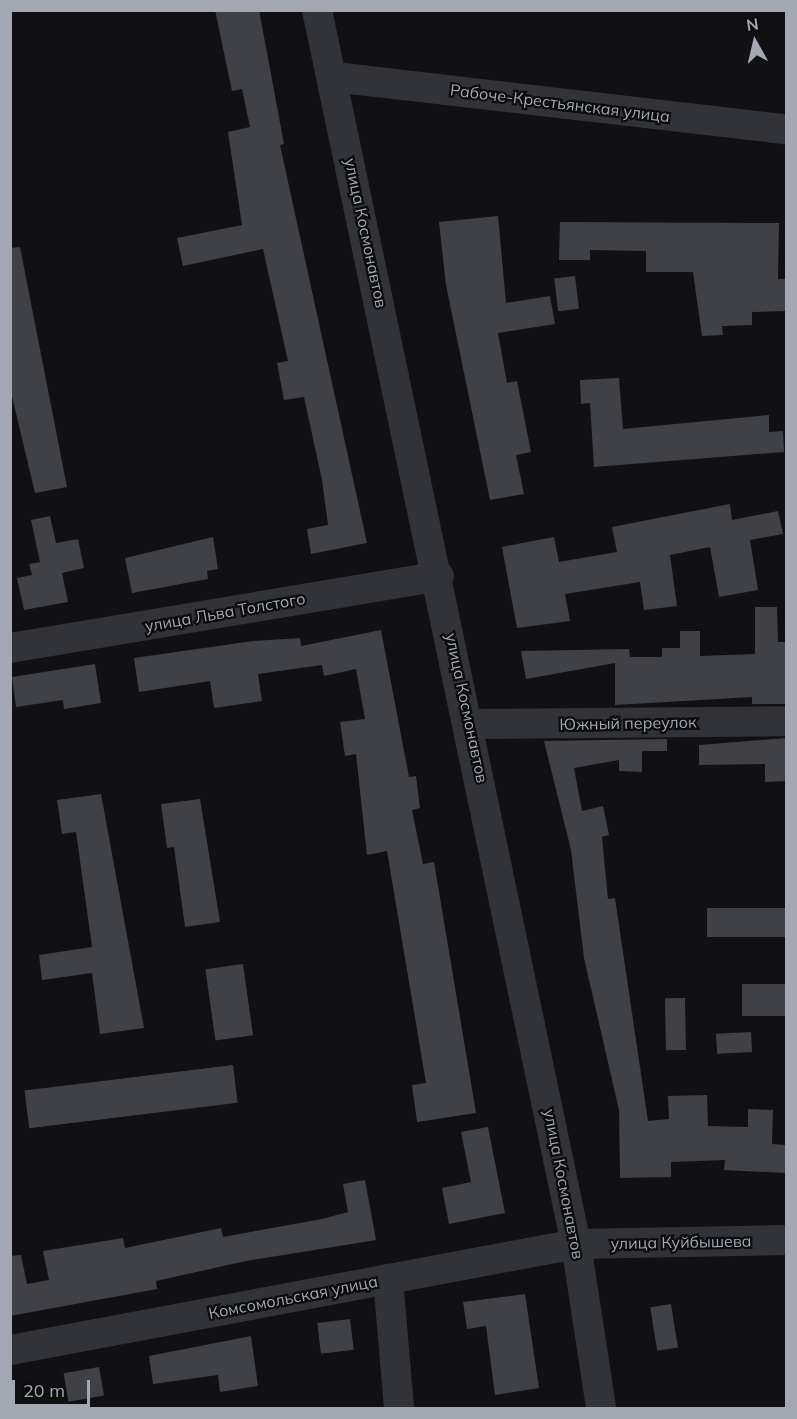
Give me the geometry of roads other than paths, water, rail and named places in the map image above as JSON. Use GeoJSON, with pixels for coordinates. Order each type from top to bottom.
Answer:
{"type":"FeatureCollection","features":[{"type":"Feature","properties":{"kind":"street","name":"улица Космонавтов"},"geometry":{"type":"LineString","coordinates":[[317,10],[334,77],[439,576],[576,1244],[601,1408]]}},
{"type":"Feature","properties":{"kind":"street","name":"Рабоче-Крестьянская улица"},"geometry":{"type":"LineString","coordinates":[[334,77],[786,129]]}},
{"type":"Feature","properties":{"kind":"street","name":"улица Льва Толстого"},"geometry":{"type":"LineString","coordinates":[[10,648],[439,576]]}},
{"type":"Feature","properties":{"kind":"street","name":"Южный переулок"},"geometry":{"type":"LineString","coordinates":[[470,724],[786,721]]}},
{"type":"Feature","properties":{"kind":"street","name":"улица Куйбышева"},"geometry":{"type":"LineString","coordinates":[[576,1244],[786,1240]]}},
{"type":"Feature","properties":{"kind":"street","name":"Комсомольская улица"},"geometry":{"type":"LineString","coordinates":[[10,1350],[576,1244]]}},
{"type":"Feature","properties":{"kind":"street"},"geometry":{"type":"LineString","coordinates":[[387,1279],[399,1408]]}}]}
